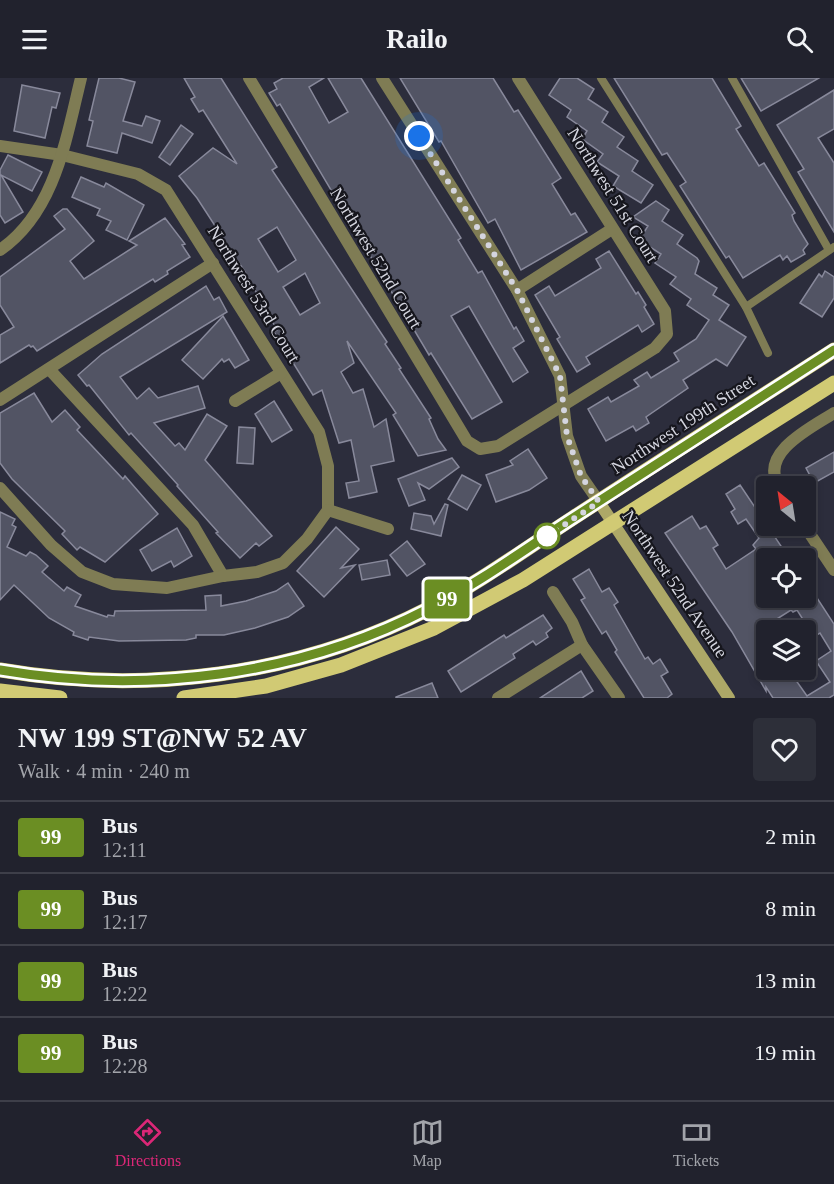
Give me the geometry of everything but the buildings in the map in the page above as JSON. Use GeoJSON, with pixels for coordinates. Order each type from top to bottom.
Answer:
{"type":"FeatureCollection","features":[{"type":"Feature","properties":{"kind":"main road","name":"Northwest 199th Street"},"geometry":{"type":"LineString","coordinates":[[0,670],[66,679],[164,680],[262,667],[334,648],[426,610],[470,586],[834,350]]}},
{"type":"Feature","properties":{"kind":"main road"},"geometry":{"type":"LineString","coordinates":[[184,698],[266,686],[341,665],[435,628],[523,580],[834,383]]}},
{"type":"Feature","properties":{"kind":"main road"},"geometry":{"type":"LineString","coordinates":[[0,691],[60,698]]}},
{"type":"Feature","properties":{"kind":"street"},"geometry":{"type":"LineString","coordinates":[[0,250],[11,242],[46,198],[62,155],[81,78]]}},
{"type":"Feature","properties":{"kind":"street","name":"Northwest 52nd Court"},"geometry":{"type":"LineString","coordinates":[[249,78],[466,441],[480,449],[498,446],[565,402]]}},
{"type":"Feature","properties":{"kind":"street","name":"Northwest 52nd Avenue"},"geometry":{"type":"LineString","coordinates":[[382,78],[517,290],[560,376],[565,402],[567,436],[581,476],[729,698]]}},
{"type":"Feature","properties":{"kind":"street","name":"Northwest 51st Court"},"geometry":{"type":"LineString","coordinates":[[518,78],[665,311],[667,334],[656,348],[565,402]]}},
{"type":"Feature","properties":{"kind":"street","name":"Northwest 53rd Court"},"geometry":{"type":"LineString","coordinates":[[0,146],[15,146],[62,155],[138,174],[166,190],[318,432],[327,465],[328,510]]}},
{"type":"Feature","properties":{"kind":"street"},"geometry":{"type":"LineString","coordinates":[[517,290],[612,229]]}},
{"type":"Feature","properties":{"kind":"street"},"geometry":{"type":"LineString","coordinates":[[0,400],[213,263]]}},
{"type":"Feature","properties":{"kind":"street"},"geometry":{"type":"LineString","coordinates":[[49,369],[193,525],[223,576]]}},
{"type":"Feature","properties":{"kind":"street"},"geometry":{"type":"LineString","coordinates":[[235,400],[281,373]]}},
{"type":"Feature","properties":{"kind":"street"},"geometry":{"type":"LineString","coordinates":[[776,476],[775,463],[789,441],[834,413]]}},
{"type":"Feature","properties":{"kind":"street"},"geometry":{"type":"LineString","coordinates":[[0,488],[59,552],[82,572],[113,584],[167,588],[223,576],[257,572],[283,563],[308,539],[328,510],[388,529]]}},
{"type":"Feature","properties":{"kind":"street"},"geometry":{"type":"LineString","coordinates":[[811,536],[834,570]]}},
{"type":"Feature","properties":{"kind":"street"},"geometry":{"type":"LineString","coordinates":[[553,592],[572,622],[582,645],[619,698]]}},
{"type":"Feature","properties":{"kind":"street"},"geometry":{"type":"LineString","coordinates":[[498,698],[582,645]]}},
{"type":"Feature","properties":{"kind":"lane"},"geometry":{"type":"LineString","coordinates":[[601,78],[746,307],[768,353]]}},
{"type":"Feature","properties":{"kind":"lane"},"geometry":{"type":"LineString","coordinates":[[732,78],[831,249],[746,307]]}},
{"type":"Feature","properties":{"kind":"bus line","name":"99"},"geometry":{"type":"LineString","coordinates":[[0,670],[66,679],[115,681],[164,680],[212,675],[262,667],[334,648],[381,630],[426,610],[511,561],[574,517],[834,350]]}},
{"type":"Feature","properties":{"kind":"route"},"geometry":{"type":"LineString","coordinates":[[419,136],[517,290],[560,376],[565,402],[567,436],[581,476],[599,502],[543,539],[547,536]]}}]}
